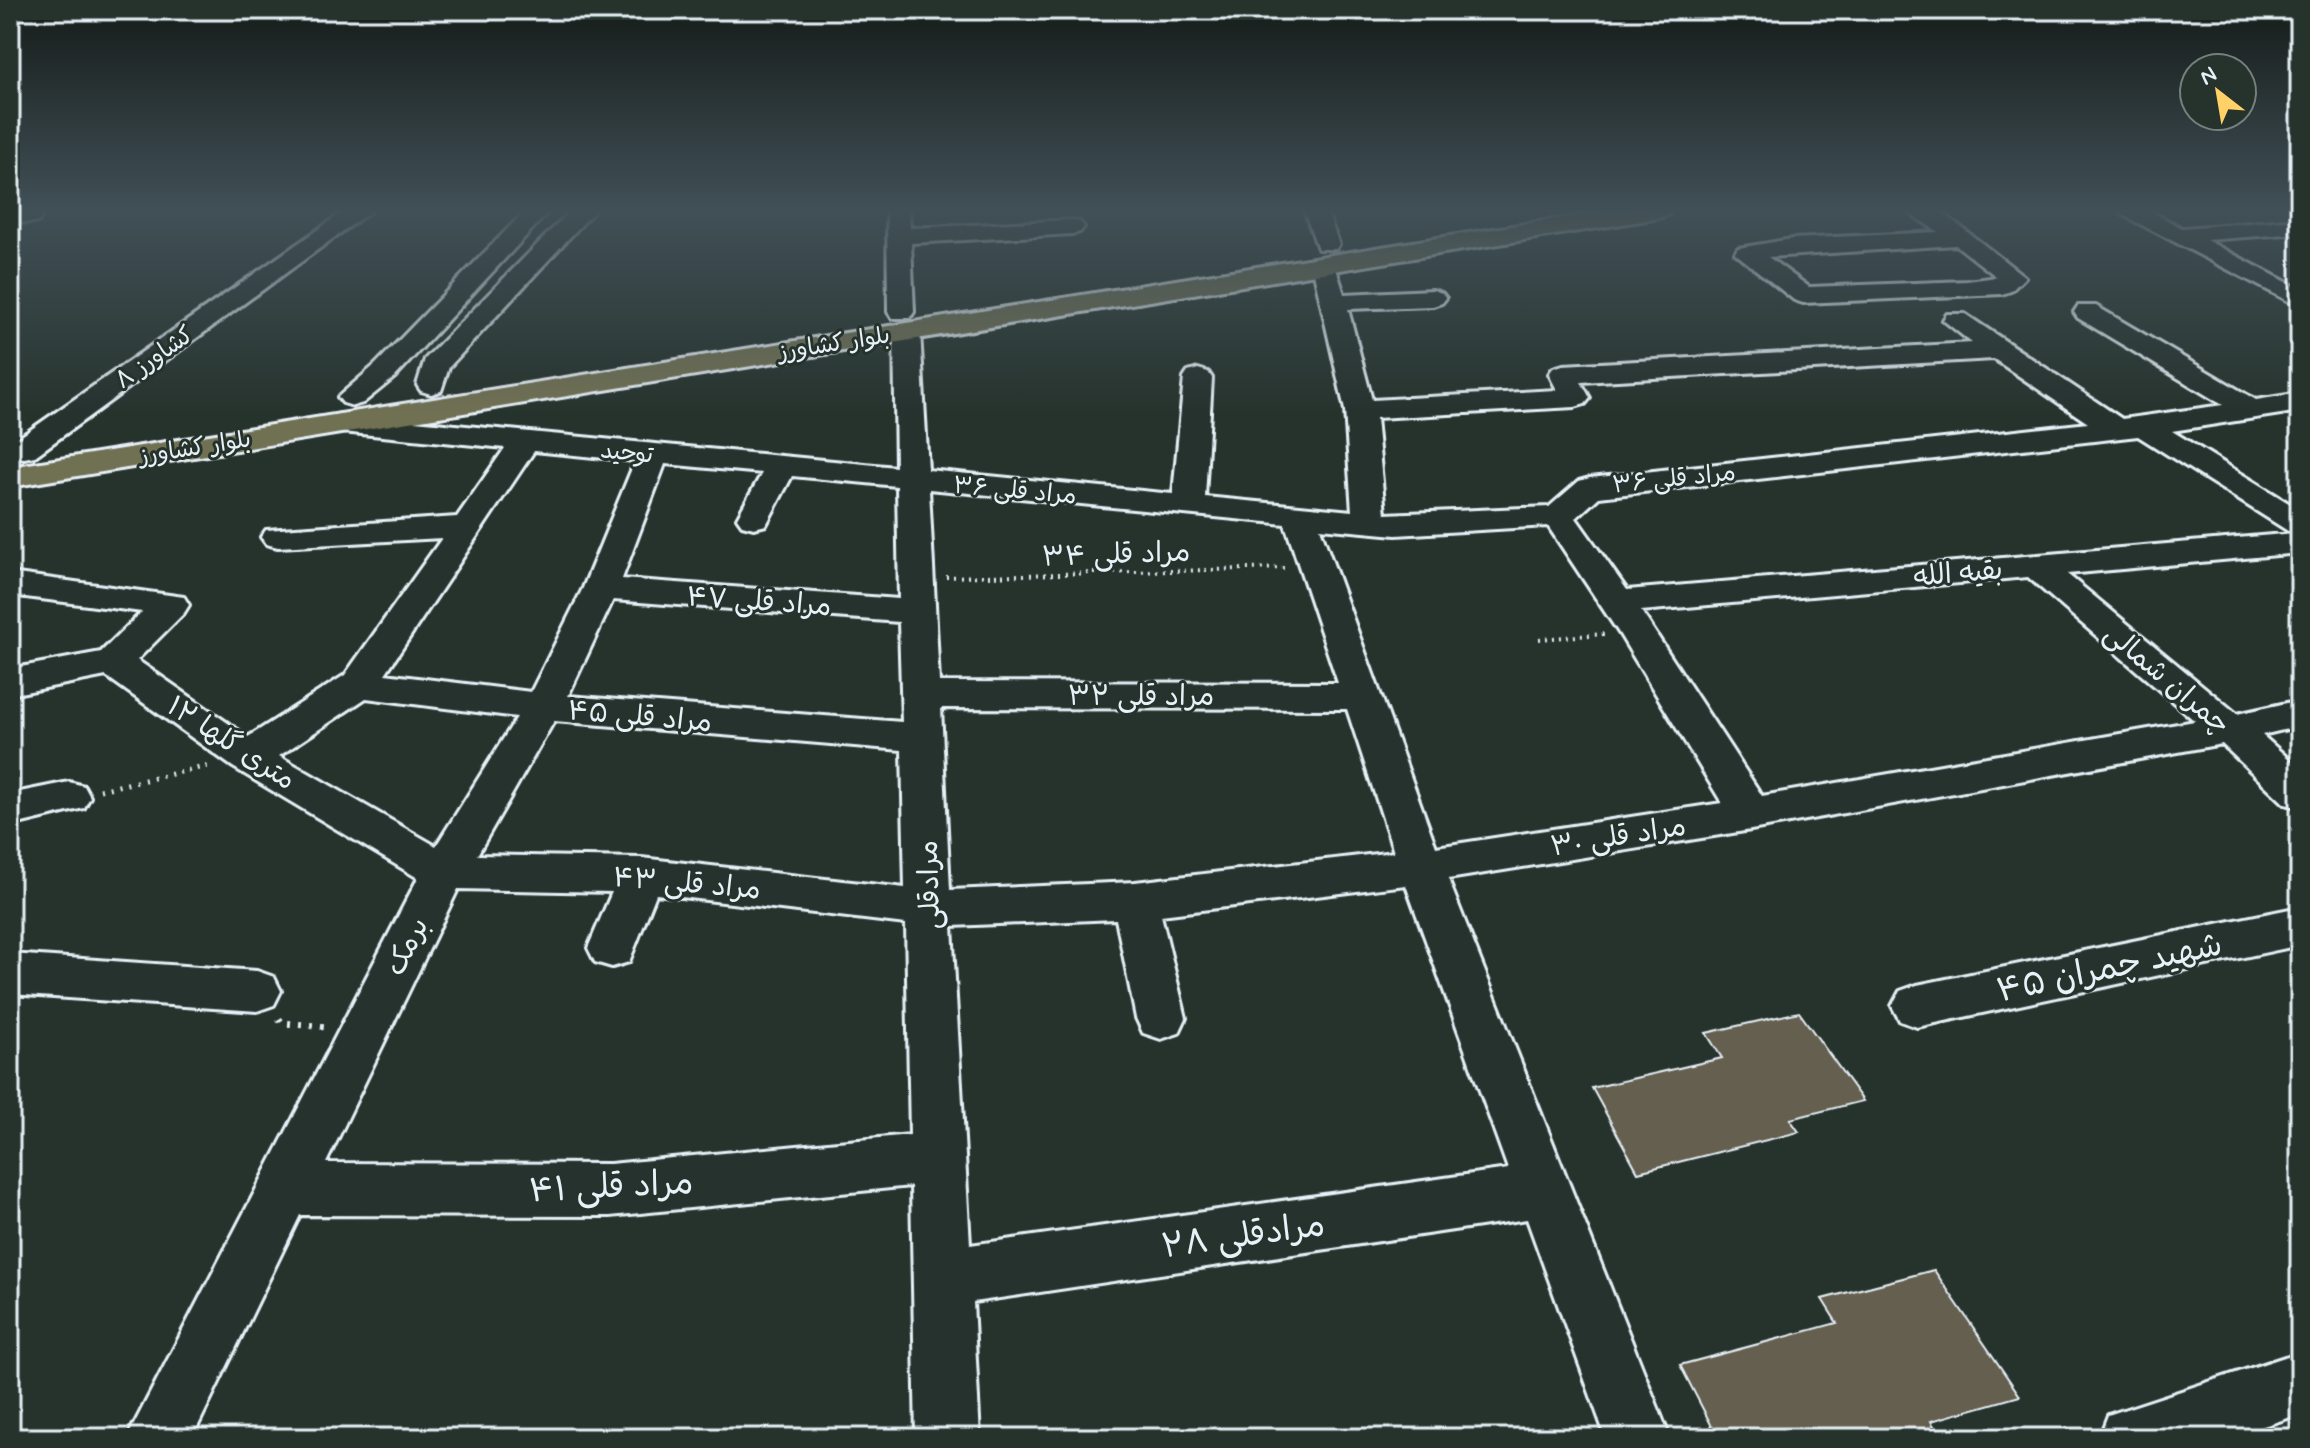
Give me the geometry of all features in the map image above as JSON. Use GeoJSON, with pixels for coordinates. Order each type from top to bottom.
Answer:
{"type":"FeatureCollection","features":[{"type":"Feature","properties":{"kind":"main road","name":"بلوار کشاورز"},"geometry":{"type":"LineString","coordinates":[[17,450],[347,410],[1177,278]]}},
{"type":"Feature","properties":{"kind":"main road","name":"بلوار کشاورز"},"geometry":{"type":"LineString","coordinates":[[10,477],[347,410],[436,372],[904,322]]}},
{"type":"Feature","properties":{"kind":"street","name":"کشاورز ۸"},"geometry":{"type":"LineString","coordinates":[[17,450],[264,278]]}},
{"type":"Feature","properties":{"kind":"street"},"geometry":{"type":"LineString","coordinates":[[347,410],[475,278]]}},
{"type":"Feature","properties":{"kind":"street"},"geometry":{"type":"LineString","coordinates":[[395,361],[436,372],[520,278]]}},
{"type":"Feature","properties":{"kind":"street","name":"مرادقلی"},"geometry":{"type":"LineString","coordinates":[[901,278],[913,481],[948,1438]]}},
{"type":"Feature","properties":{"kind":"street"},"geometry":{"type":"LineString","coordinates":[[1330,278],[1360,410],[1369,522]]}},
{"type":"Feature","properties":{"kind":"street"},"geometry":{"type":"LineString","coordinates":[[1780,278],[1803,295],[2002,286],[2011,278]]}},
{"type":"Feature","properties":{"kind":"street"},"geometry":{"type":"LineString","coordinates":[[2261,278],[2297,296]]}},
{"type":"Feature","properties":{"kind":"street"},"geometry":{"type":"LineString","coordinates":[[1334,302],[1433,298]]}},
{"type":"Feature","properties":{"kind":"street"},"geometry":{"type":"LineString","coordinates":[[2087,312],[2251,409]]}},
{"type":"Feature","properties":{"kind":"street"},"geometry":{"type":"LineString","coordinates":[[1956,320],[2130,428],[2300,524]]}},
{"type":"Feature","properties":{"kind":"street"},"geometry":{"type":"LineString","coordinates":[[1360,410],[1575,398],[1563,374],[2000,350]]}},
{"type":"Feature","properties":{"kind":"street"},"geometry":{"type":"LineString","coordinates":[[1188,506],[1198,378]]}},
{"type":"Feature","properties":{"kind":"street","name":"مراد قلی ۳۶"},"geometry":{"type":"LineString","coordinates":[[913,481],[1396,525],[1558,516],[1590,488],[2130,428],[2300,402]]}},
{"type":"Feature","properties":{"kind":"street","name":"توحید"},"geometry":{"type":"LineString","coordinates":[[347,410],[525,442],[913,481]]}},
{"type":"Feature","properties":{"kind":"street"},"geometry":{"type":"LineString","coordinates":[[248,757],[359,684],[525,442]]}},
{"type":"Feature","properties":{"kind":"street","name":"برمک"},"geometry":{"type":"LineString","coordinates":[[159,1438],[444,872],[543,707],[601,588],[653,455]]}},
{"type":"Feature","properties":{"kind":"street"},"geometry":{"type":"LineString","coordinates":[[754,518],[780,468]]}},
{"type":"Feature","properties":{"kind":"street"},"geometry":{"type":"LineString","coordinates":[[1299,516],[1421,866],[1638,1438]]}},
{"type":"Feature","properties":{"kind":"street"},"geometry":{"type":"LineString","coordinates":[[1558,516],[1627,617],[1751,814]]}},
{"type":"Feature","properties":{"kind":"street"},"geometry":{"type":"LineString","coordinates":[[278,537],[468,526]]}},
{"type":"Feature","properties":{"kind":"street","name":"بقیه الله"},"geometry":{"type":"LineString","coordinates":[[1627,617],[2035,565],[2300,543]]}},
{"type":"Feature","properties":{"kind":"street","name":"چمران شمالی"},"geometry":{"type":"LineString","coordinates":[[2035,565],[2230,729],[2300,793]]}},
{"type":"Feature","properties":{"kind":"street"},"geometry":{"type":"LineString","coordinates":[[10,584],[171,605],[113,662],[10,682]]}},
{"type":"Feature","properties":{"kind":"street","name":"مراد قلی ۴۷"},"geometry":{"type":"LineString","coordinates":[[601,588],[917,595]]}},
{"type":"Feature","properties":{"kind":"street","name":"۱۲ متری گلها"},"geometry":{"type":"LineString","coordinates":[[113,662],[248,757],[444,872]]}},
{"type":"Feature","properties":{"kind":"street","name":"مراد قلی ۴۵"},"geometry":{"type":"LineString","coordinates":[[359,684],[543,707],[922,738]]}},
{"type":"Feature","properties":{"kind":"street","name":"مراد قلی ۳۲"},"geometry":{"type":"LineString","coordinates":[[921,695],[1361,696]]}},
{"type":"Feature","properties":{"kind":"street","name":"مراد قلی ۳۰"},"geometry":{"type":"LineString","coordinates":[[929,909],[1135,900],[1421,866],[1751,814],[2230,729],[2300,713]]}},
{"type":"Feature","properties":{"kind":"street"},"geometry":{"type":"LineString","coordinates":[[10,810],[69,797]]}},
{"type":"Feature","properties":{"kind":"street","name":"مراد قلی ۴۳"},"geometry":{"type":"LineString","coordinates":[[444,872],[641,875],[929,909]]}},
{"type":"Feature","properties":{"kind":"street"},"geometry":{"type":"LineString","coordinates":[[612,948],[641,875]]}},
{"type":"Feature","properties":{"kind":"street"},"geometry":{"type":"LineString","coordinates":[[1135,900],[1161,1018]]}},
{"type":"Feature","properties":{"kind":"street","name":"شهید چمران ۴۵"},"geometry":{"type":"LineString","coordinates":[[1917,1006],[2300,926]]}},
{"type":"Feature","properties":{"kind":"street"},"geometry":{"type":"LineString","coordinates":[[10,974],[257,991]]}},
{"type":"Feature","properties":{"kind":"street","name":"مراد قلی ۴۱"},"geometry":{"type":"LineString","coordinates":[[284,1189],[610,1190],[938,1158]]}},
{"type":"Feature","properties":{"kind":"street","name":"مرادقلی ۲۸"},"geometry":{"type":"LineString","coordinates":[[942,1278],[1544,1190]]}},
{"type":"Feature","properties":{"kind":"street"},"geometry":{"type":"LineString","coordinates":[[2131,1438],[2300,1383]]}},
{"type":"Feature","properties":{"kind":"path","name":"مراد قلی ۳۴"},"geometry":{"type":"LineString","coordinates":[[917,595],[1317,567]]}},
{"type":"Feature","properties":{"kind":"path"},"geometry":{"type":"LineString","coordinates":[[1539,639],[1627,617]]}},
{"type":"Feature","properties":{"kind":"path"},"geometry":{"type":"LineString","coordinates":[[69,797],[248,757]]}},
{"type":"Feature","properties":{"kind":"path"},"geometry":{"type":"LineString","coordinates":[[257,991],[282,1023],[363,1031]]}},
{"type":"Feature","properties":{"kind":"building"},"geometry":{"type":"Polygon","coordinates":[[[1799,1012],[1863,1101],[1790,1119],[1799,1132],[1638,1172],[1592,1088],[1722,1058],[1706,1033],[1799,1012]]]}},
{"type":"Feature","properties":{"kind":"building"},"geometry":{"type":"Polygon","coordinates":[[[1934,1270],[2020,1396],[1931,1421],[1941,1438],[1718,1438],[1680,1365],[1837,1323],[1822,1299],[1934,1270]]]}}]}
